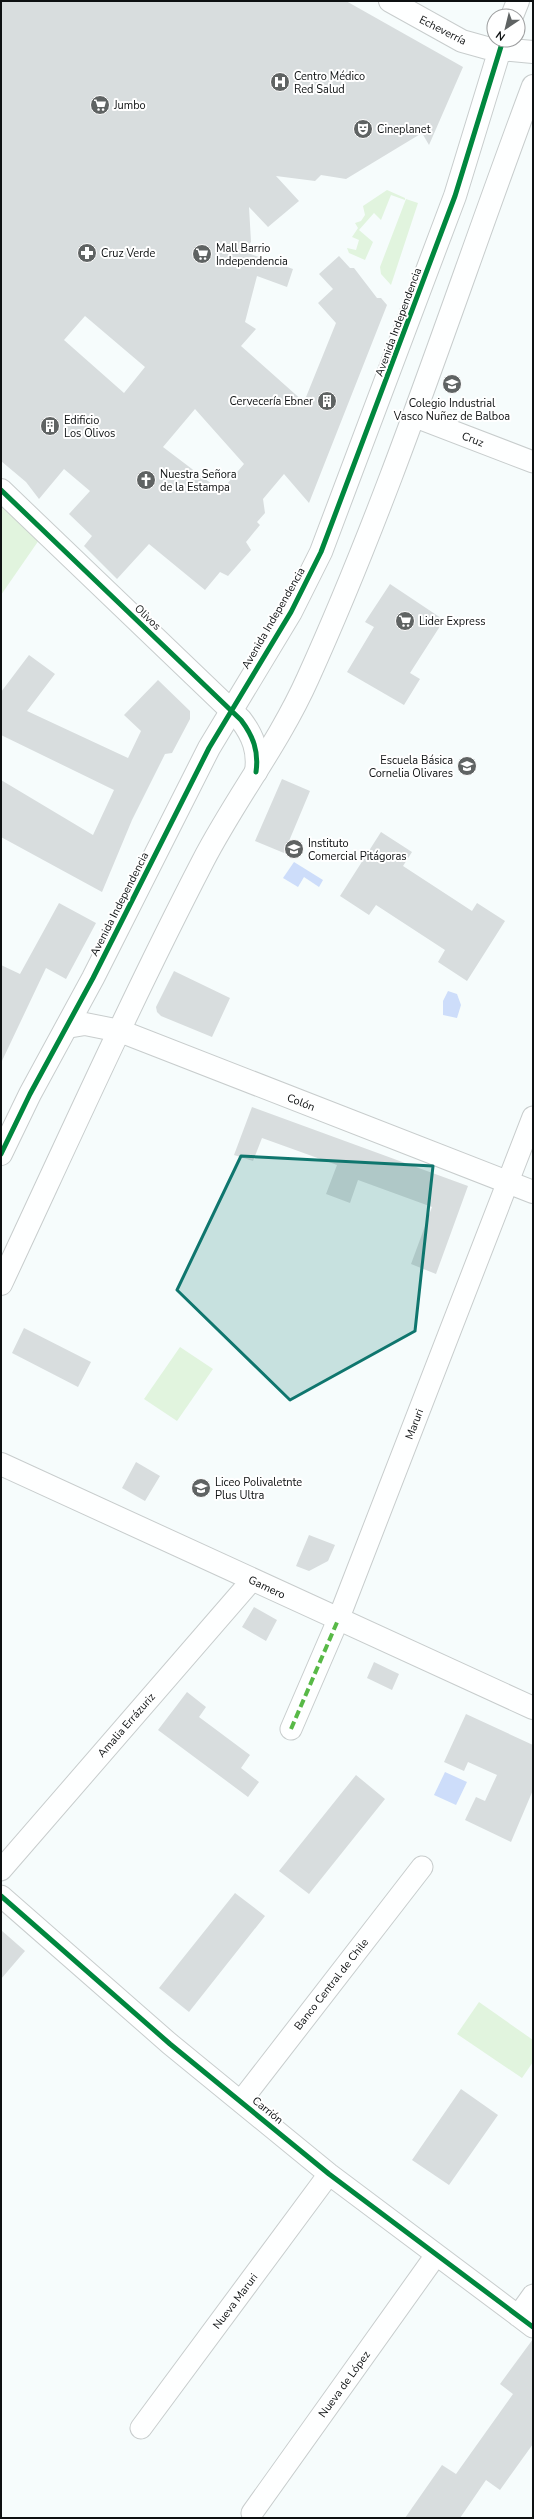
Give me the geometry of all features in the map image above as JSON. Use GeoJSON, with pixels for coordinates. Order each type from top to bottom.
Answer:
{"type":"FeatureCollection","features":[{"type":"Feature","properties":{"kind":"main road","name":"Echeverría"},"geometry":{"type":"LineString","coordinates":[[390,1],[462,41],[486,43]]}},
{"type":"Feature","properties":{"kind":"main road","name":"Avenida Independencia"},"geometry":{"type":"LineString","coordinates":[[1,1154],[30,1094],[67,1027],[209,748],[291,612],[334,519],[455,196],[501,48]]}},
{"type":"Feature","properties":{"kind":"main road","name":"Echeverría"},"geometry":{"type":"LineString","coordinates":[[515,48],[533,52]]}},
{"type":"Feature","properties":{"kind":"main road"},"geometry":{"type":"LineString","coordinates":[[1,1284],[120,1031],[204,860],[286,721],[308,678],[335,616],[413,416],[533,86]]}},
{"type":"Feature","properties":{"kind":"main road","name":"Olivos"},"geometry":{"type":"LineString","coordinates":[[1,490],[231,710],[247,728],[254,743],[257,761],[256,772]]}},
{"type":"Feature","properties":{"kind":"main road","name":"Colón"},"geometry":{"type":"LineString","coordinates":[[67,1027],[90,1024],[120,1031],[533,1192]]}},
{"type":"Feature","properties":{"kind":"main road","name":"Gamero"},"geometry":{"type":"LineString","coordinates":[[1,1464],[338,1620],[533,1708]]}},
{"type":"Feature","properties":{"kind":"street","name":"Cruz"},"geometry":{"type":"LineString","coordinates":[[413,416],[533,462]]}},
{"type":"Feature","properties":{"kind":"street","name":"Maruri"},"geometry":{"type":"LineString","coordinates":[[291,1729],[338,1620],[533,1117]]}},
{"type":"Feature","properties":{"kind":"street","name":"Amalia Errázuriz"},"geometry":{"type":"LineString","coordinates":[[1,1870],[252,1580]]}},
{"type":"Feature","properties":{"kind":"street","name":"Banco Central de Chile"},"geometry":{"type":"LineString","coordinates":[[241,2101],[422,1867]]}},
{"type":"Feature","properties":{"kind":"street","name":"Carrión"},"geometry":{"type":"LineString","coordinates":[[1,1896],[170,2044],[329,2174],[526,2321]]}},
{"type":"Feature","properties":{"kind":"street","name":"Nueva Maruri"},"geometry":{"type":"LineString","coordinates":[[141,2428],[329,2174]]}},
{"type":"Feature","properties":{"kind":"street","name":"Nueva de López"},"geometry":{"type":"LineString","coordinates":[[252,2513],[436,2255]]}},
{"type":"Feature","properties":{"kind":"street"},"geometry":{"type":"LineString","coordinates":[[526,2321],[533,2295]]}},
{"type":"Feature","properties":{"kind":"highlighted area"},"geometry":{"type":"Polygon","coordinates":[[[241,1156],[433,1166],[415,1331],[290,1400],[177,1290],[241,1156]]]}},
{"type":"Feature","properties":{"kind":"green space"},"geometry":{"type":"Polygon","coordinates":[[[387,190],[405,198],[405,200],[391,195],[381,220],[374,213],[359,230],[373,242],[365,260],[349,253],[347,248],[356,250],[359,240],[352,237],[358,228],[355,223],[361,221],[365,215],[363,206],[387,190]]]}},
{"type":"Feature","properties":{"kind":"green space"},"geometry":{"type":"Polygon","coordinates":[[[406,199],[418,203],[391,285],[381,274],[380,267],[406,199]]]}},
{"type":"Feature","properties":{"kind":"green space"},"geometry":{"type":"Polygon","coordinates":[[[3,506],[39,540],[1,595],[1,508],[3,506]]]}},
{"type":"Feature","properties":{"kind":"green space"},"geometry":{"type":"Polygon","coordinates":[[[180,1347],[213,1369],[177,1421],[144,1399],[180,1347]]]}},
{"type":"Feature","properties":{"kind":"green space"},"geometry":{"type":"Polygon","coordinates":[[[479,2002],[533,2040],[533,2062],[522,2078],[457,2034],[479,2002]]]}},
{"type":"Feature","properties":{"kind":"water"},"geometry":{"type":"Polygon","coordinates":[[[294,862],[323,880],[319,887],[304,877],[298,887],[283,878],[294,862]]]}},
{"type":"Feature","properties":{"kind":"water"},"geometry":{"type":"Polygon","coordinates":[[[448,991],[457,994],[461,1005],[457,1018],[443,1015],[443,1001],[448,991]]]}},
{"type":"Feature","properties":{"kind":"water"},"geometry":{"type":"Polygon","coordinates":[[[445,1772],[467,1782],[456,1805],[434,1795],[445,1772]]]}},
{"type":"Feature","properties":{"kind":"building","name":"Mall Barrio Independencia"},"geometry":{"type":"Polygon","coordinates":[[[1,1],[346,1],[463,67],[429,145],[422,133],[346,179],[321,175],[315,181],[276,176],[299,201],[268,227],[249,207],[251,242],[242,251],[293,269],[287,287],[257,276],[245,322],[256,329],[241,346],[304,402],[336,323],[318,303],[333,289],[319,274],[339,256],[350,268],[354,268],[377,298],[381,298],[387,305],[309,503],[284,474],[263,499],[265,513],[257,522],[260,525],[246,542],[251,550],[228,576],[220,572],[205,590],[149,544],[117,579],[84,546],[92,536],[69,514],[90,491],[64,469],[39,499],[26,482],[1,461],[1,1]],[[85,316],[64,340],[124,393],[145,367],[85,316]],[[195,409],[163,447],[221,491],[244,464],[195,409]]]}},
{"type":"Feature","properties":{"kind":"building"},"geometry":{"type":"Polygon","coordinates":[[[390,584],[444,620],[410,673],[420,679],[404,705],[347,672],[374,627],[365,622],[390,584]]]}},
{"type":"Feature","properties":{"kind":"building"},"geometry":{"type":"Polygon","coordinates":[[[29,655],[55,674],[27,711],[128,758],[141,731],[124,715],[158,680],[190,711],[190,719],[172,753],[165,754],[132,820],[102,892],[1,837],[1,780],[93,835],[114,790],[1,735],[1,692],[29,655]]]}},
{"type":"Feature","properties":{"kind":"building"},"geometry":{"type":"Polygon","coordinates":[[[282,779],[310,791],[284,853],[255,841],[282,779]]]}},
{"type":"Feature","properties":{"kind":"building"},"geometry":{"type":"Polygon","coordinates":[[[381,832],[412,852],[403,866],[472,911],[477,903],[505,921],[467,981],[438,962],[445,950],[376,905],[369,915],[340,896],[381,832]]]}},
{"type":"Feature","properties":{"kind":"building"},"geometry":{"type":"Polygon","coordinates":[[[59,903],[96,923],[66,979],[46,968],[1,1063],[1,965],[20,974],[59,903]]]}},
{"type":"Feature","properties":{"kind":"building"},"geometry":{"type":"Polygon","coordinates":[[[174,971],[230,998],[212,1037],[161,1016],[157,1012],[156,1007],[174,971]]]}},
{"type":"Feature","properties":{"kind":"building"},"geometry":{"type":"Polygon","coordinates":[[[252,1107],[468,1186],[436,1274],[411,1264],[432,1207],[358,1180],[350,1203],[326,1194],[337,1165],[262,1138],[253,1161],[234,1155],[252,1107]]]}},
{"type":"Feature","properties":{"kind":"building"},"geometry":{"type":"Polygon","coordinates":[[[24,1328],[91,1362],[78,1387],[12,1353],[24,1328]]]}},
{"type":"Feature","properties":{"kind":"building"},"geometry":{"type":"Polygon","coordinates":[[[136,1462],[160,1476],[145,1501],[122,1488],[136,1462]]]}},
{"type":"Feature","properties":{"kind":"building"},"geometry":{"type":"Polygon","coordinates":[[[309,1535],[335,1545],[328,1561],[309,1571],[296,1566],[309,1535]]]}},
{"type":"Feature","properties":{"kind":"building"},"geometry":{"type":"Polygon","coordinates":[[[254,1607],[277,1620],[266,1641],[242,1627],[254,1607]]]}},
{"type":"Feature","properties":{"kind":"building"},"geometry":{"type":"Polygon","coordinates":[[[374,1662],[399,1674],[392,1690],[367,1678],[374,1662]]]}},
{"type":"Feature","properties":{"kind":"building"},"geometry":{"type":"Polygon","coordinates":[[[187,1692],[206,1707],[199,1717],[250,1755],[241,1768],[259,1782],[248,1797],[158,1730],[187,1692]]]}},
{"type":"Feature","properties":{"kind":"building"},"geometry":{"type":"Polygon","coordinates":[[[466,1714],[533,1745],[533,1790],[511,1842],[465,1820],[476,1797],[485,1801],[497,1775],[468,1762],[464,1771],[444,1762],[466,1714]]]}},
{"type":"Feature","properties":{"kind":"building"},"geometry":{"type":"Polygon","coordinates":[[[356,1775],[385,1799],[309,1894],[279,1871],[356,1775]]]}},
{"type":"Feature","properties":{"kind":"building"},"geometry":{"type":"Polygon","coordinates":[[[235,1893],[265,1916],[189,2012],[159,1988],[235,1893]]]}},
{"type":"Feature","properties":{"kind":"building"},"geometry":{"type":"Polygon","coordinates":[[[1,1930],[25,1951],[1,1979],[1,1930]]]}},
{"type":"Feature","properties":{"kind":"building"},"geometry":{"type":"Polygon","coordinates":[[[461,2089],[498,2115],[449,2185],[412,2160],[461,2089]]]}},
{"type":"Feature","properties":{"kind":"building"},"geometry":{"type":"Polygon","coordinates":[[[533,2339],[533,2444],[500,2490],[486,2480],[460,2518],[405,2518],[442,2465],[456,2474],[513,2394],[500,2384],[533,2339]]]}},
{"type":"Feature","properties":{"kind":"marked path"},"geometry":{"type":"LineString","coordinates":[[291,1729],[338,1620]]}},
{"type":"Feature","properties":{"kind":"cycle path"},"geometry":{"type":"LineString","coordinates":[[1,1154],[30,1094],[93,978],[209,748],[291,612],[321,552],[455,196],[501,48]]}},
{"type":"Feature","properties":{"kind":"cycle path"},"geometry":{"type":"LineString","coordinates":[[1,490],[241,720],[249,732],[254,744],[257,757],[256,772]]}},
{"type":"Feature","properties":{"kind":"cycle path"},"geometry":{"type":"LineString","coordinates":[[1,1896],[170,2044],[329,2174],[533,2327]]}},
{"type":"Feature","properties":{"kind":"place","name":"Centro Médico Red Salud"},"geometry":{"type":"Point","coordinates":[280,82]}},
{"type":"Feature","properties":{"kind":"place","name":"Jumbo"},"geometry":{"type":"Point","coordinates":[100,105]}},
{"type":"Feature","properties":{"kind":"place","name":"Cineplanet"},"geometry":{"type":"Point","coordinates":[363,129]}},
{"type":"Feature","properties":{"kind":"place","name":"Cruz Verde"},"geometry":{"type":"Point","coordinates":[87,253]}},
{"type":"Feature","properties":{"kind":"place","name":"Mall Barrio Independencia"},"geometry":{"type":"Point","coordinates":[202,254]}},
{"type":"Feature","properties":{"kind":"place","name":"Colegio Industrial Vasco Nuñez de Balboa"},"geometry":{"type":"Point","coordinates":[452,384]}},
{"type":"Feature","properties":{"kind":"place","name":"Cervecería Ebner"},"geometry":{"type":"Point","coordinates":[327,401]}},
{"type":"Feature","properties":{"kind":"place","name":"Edificio Los Olivos"},"geometry":{"type":"Point","coordinates":[50,426]}},
{"type":"Feature","properties":{"kind":"place","name":"Nuestra Señora de la Estampa"},"geometry":{"type":"Point","coordinates":[146,480]}},
{"type":"Feature","properties":{"kind":"place","name":"Lider Express"},"geometry":{"type":"Point","coordinates":[405,621]}},
{"type":"Feature","properties":{"kind":"place","name":"Escuela Básica Cornelia Olivares"},"geometry":{"type":"Point","coordinates":[467,766]}},
{"type":"Feature","properties":{"kind":"place","name":"Instituto Comercial Pitágoras"},"geometry":{"type":"Point","coordinates":[294,849]}},
{"type":"Feature","properties":{"kind":"place","name":"Liceo Polivaletnte Plus Ultra"},"geometry":{"type":"Point","coordinates":[201,1488]}}]}
